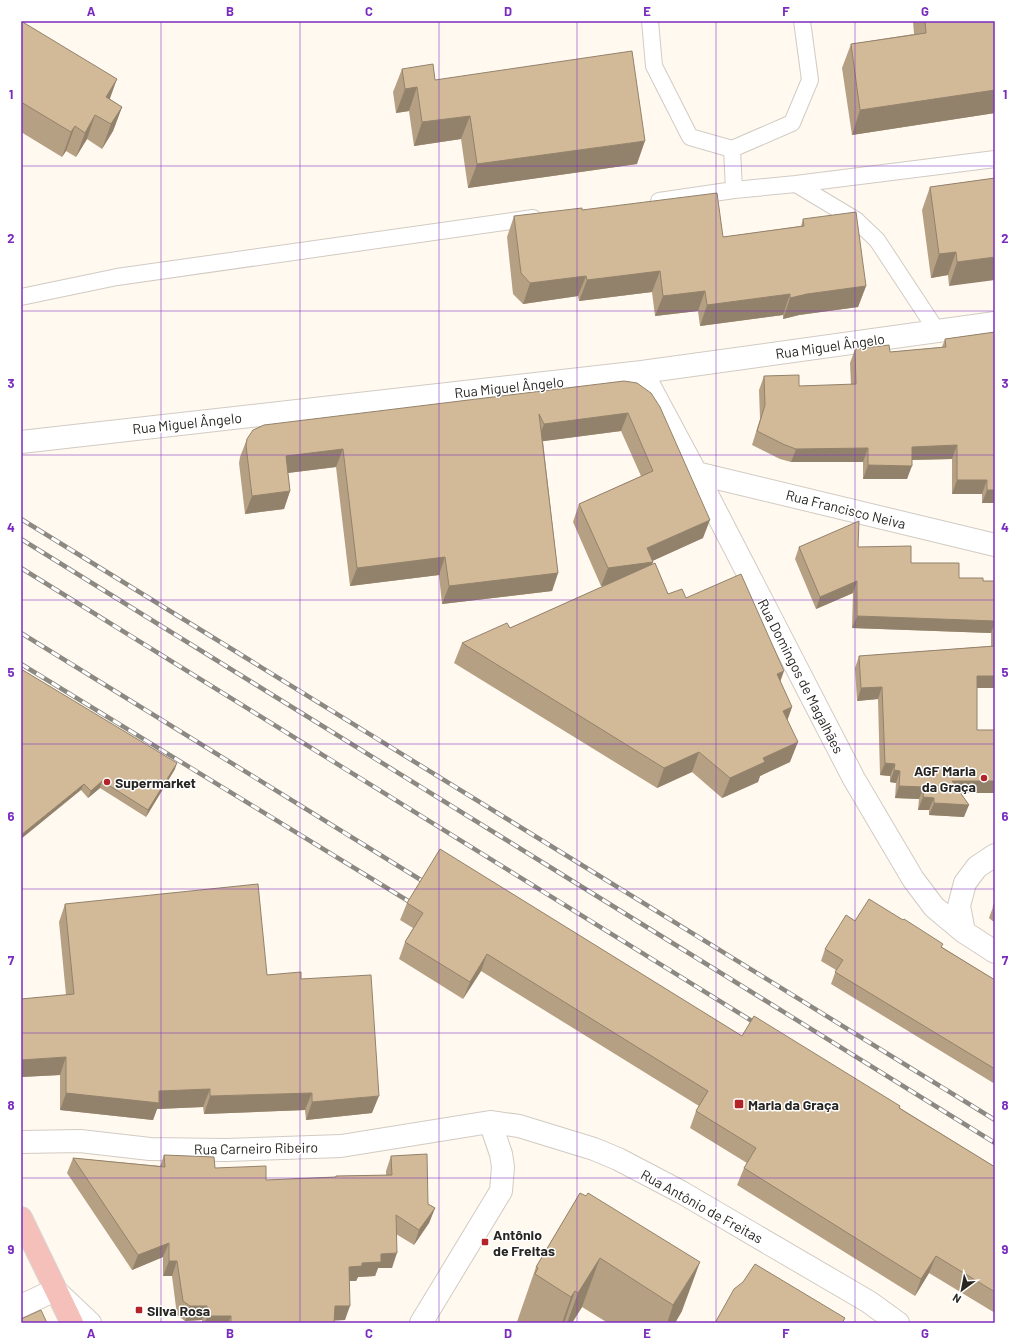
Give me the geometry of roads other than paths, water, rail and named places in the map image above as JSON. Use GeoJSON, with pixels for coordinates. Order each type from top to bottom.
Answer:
{"type":"FeatureCollection","features":[{"type":"Feature","properties":{"kind":"main road"},"geometry":{"type":"LineString","coordinates":[[21,1218],[72,1323]]}},
{"type":"Feature","properties":{"kind":"street","name":"Rua Miguel Ângelo"},"geometry":{"type":"LineString","coordinates":[[21,442],[642,372],[995,323]]}},
{"type":"Feature","properties":{"kind":"street","name":"Rua Domingos de Magalhães"},"geometry":{"type":"LineString","coordinates":[[642,372],[862,792],[913,879],[934,907],[964,932],[995,952]]}},
{"type":"Feature","properties":{"kind":"street","name":"Rua Francisco Neiva"},"geometry":{"type":"LineString","coordinates":[[696,473],[995,545]]}},
{"type":"Feature","properties":{"kind":"street"},"geometry":{"type":"LineString","coordinates":[[964,932],[959,906],[965,882],[977,866],[995,855]]}},
{"type":"Feature","properties":{"kind":"street"},"geometry":{"type":"LineString","coordinates":[[421,1323],[501,1191],[503,1167],[501,1154],[490,1122]]}},
{"type":"Feature","properties":{"kind":"street","name":"Rua Carneiro Ribeiro"},"geometry":{"type":"LineString","coordinates":[[21,1142],[80,1141],[150,1149],[226,1150],[341,1146],[490,1122]]}},
{"type":"Feature","properties":{"kind":"street","name":"Rua Antônio de Freitas"},"geometry":{"type":"LineString","coordinates":[[490,1122],[519,1126],[594,1149],[618,1160],[694,1200],[868,1302],[898,1323]]}},
{"type":"Feature","properties":{"kind":"street"},"geometry":{"type":"LineString","coordinates":[[21,1306],[55,1290],[90,1323]]}},
{"type":"Feature","properties":{"kind":"lane"},"geometry":{"type":"LineString","coordinates":[[650,21],[654,66],[690,137],[732,149],[792,123],[810,80],[802,21]]}},
{"type":"Feature","properties":{"kind":"lane"},"geometry":{"type":"LineString","coordinates":[[732,149],[734,190]]}},
{"type":"Feature","properties":{"kind":"lane"},"geometry":{"type":"LineString","coordinates":[[647,202],[734,190],[796,184],[995,159]]}},
{"type":"Feature","properties":{"kind":"lane"},"geometry":{"type":"LineString","coordinates":[[796,184],[856,220],[877,240],[937,331]]}},
{"type":"Feature","properties":{"kind":"lane"},"geometry":{"type":"LineString","coordinates":[[21,297],[116,277],[544,217]]}},
{"type":"Feature","properties":{"kind":"railway"},"geometry":{"type":"LineString","coordinates":[[21,519],[995,1120]]}},
{"type":"Feature","properties":{"kind":"railway"},"geometry":{"type":"LineString","coordinates":[[21,539],[995,1143]]}},
{"type":"Feature","properties":{"kind":"railway"},"geometry":{"type":"LineString","coordinates":[[21,568],[760,1026]]}},
{"type":"Feature","properties":{"kind":"railway"},"geometry":{"type":"LineString","coordinates":[[21,633],[429,885]]}},
{"type":"Feature","properties":{"kind":"railway"},"geometry":{"type":"LineString","coordinates":[[21,664],[418,907]]}},
{"type":"Feature","properties":{"kind":"place","name":"AGF Maria da Graça"},"geometry":{"type":"Point","coordinates":[984,778]}},
{"type":"Feature","properties":{"kind":"place","name":"Supermarket"},"geometry":{"type":"Point","coordinates":[107,782]}},
{"type":"Feature","properties":{"kind":"place","name":"Maria da Graça"},"geometry":{"type":"Point","coordinates":[739,1104]}},
{"type":"Feature","properties":{"kind":"place","name":"Antônio de Freitas"},"geometry":{"type":"Point","coordinates":[485,1242]}},
{"type":"Feature","properties":{"kind":"place","name":"Silva Rosa"},"geometry":{"type":"Point","coordinates":[139,1310]}}]}
